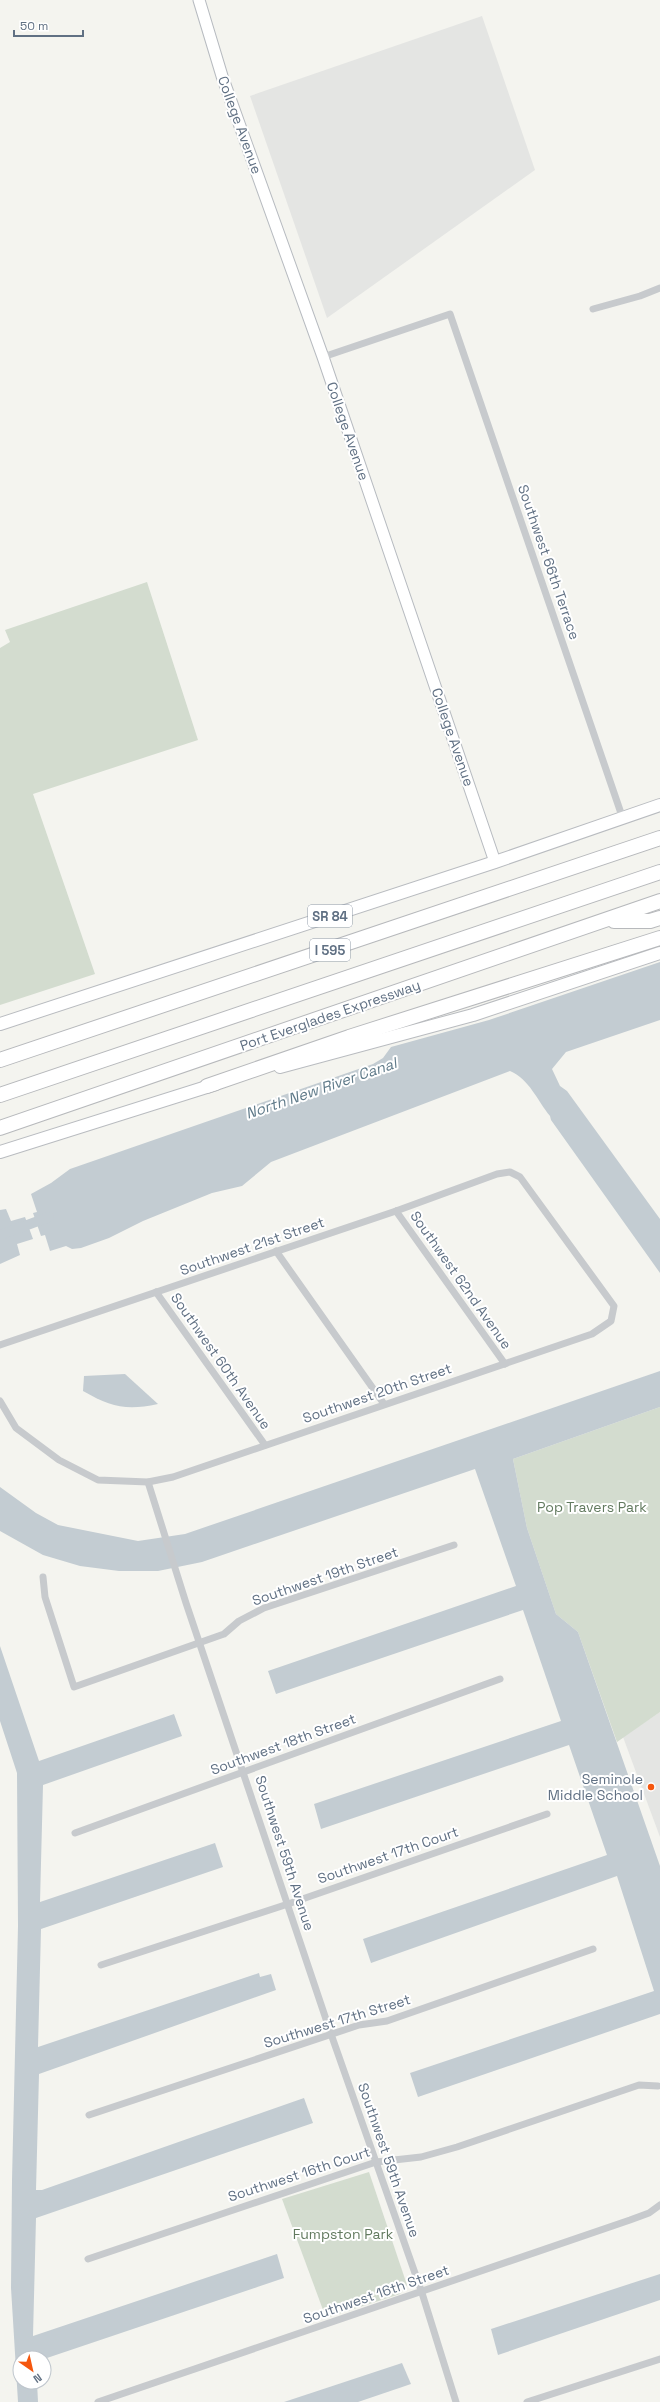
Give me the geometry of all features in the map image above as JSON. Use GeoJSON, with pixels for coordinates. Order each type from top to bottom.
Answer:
{"type":"FeatureCollection","features":[{"type":"Feature","properties":{"kind":"highway","name":"I 595"},"geometry":{"type":"LineString","coordinates":[[0,1060],[660,838]]}},
{"type":"Feature","properties":{"kind":"highway"},"geometry":{"type":"LineString","coordinates":[[0,1095],[660,872]]}},
{"type":"Feature","properties":{"kind":"highway","name":"Port Everglades Expressway"},"geometry":{"type":"LineString","coordinates":[[0,1128],[660,901]]}},
{"type":"Feature","properties":{"kind":"highway"},"geometry":{"type":"LineString","coordinates":[[604,921],[650,920],[660,918]]}},
{"type":"Feature","properties":{"kind":"highway"},"geometry":{"type":"LineString","coordinates":[[207,1086],[349,1037],[655,939]]}},
{"type":"Feature","properties":{"kind":"main road","name":"SR 84"},"geometry":{"type":"LineString","coordinates":[[0,1024],[495,862],[660,805]]}},
{"type":"Feature","properties":{"kind":"main road"},"geometry":{"type":"LineString","coordinates":[[0,1152],[207,1086],[473,1015],[660,953]]}},
{"type":"Feature","properties":{"kind":"street","name":"College Avenue"},"geometry":{"type":"LineString","coordinates":[[199,0],[222,76],[323,357],[495,862]]}},
{"type":"Feature","properties":{"kind":"street"},"geometry":{"type":"LineString","coordinates":[[593,309],[640,296],[660,288]]}},
{"type":"Feature","properties":{"kind":"street","name":"Southwest 66th Terrace"},"geometry":{"type":"LineString","coordinates":[[323,357],[450,314],[623,818]]}},
{"type":"Feature","properties":{"kind":"street","name":"Southwest 21st Street"},"geometry":{"type":"LineString","coordinates":[[1,1344],[396,1211],[497,1174],[510,1172],[520,1177],[614,1306],[611,1321]]}},
{"type":"Feature","properties":{"kind":"street","name":"Southwest 62nd Avenue"},"geometry":{"type":"LineString","coordinates":[[396,1211],[504,1364]]}},
{"type":"Feature","properties":{"kind":"street"},"geometry":{"type":"LineString","coordinates":[[276,1251],[384,1404]]}},
{"type":"Feature","properties":{"kind":"street","name":"Southwest 60th Avenue"},"geometry":{"type":"LineString","coordinates":[[156,1292],[265,1445]]}},
{"type":"Feature","properties":{"kind":"street","name":"Southwest 20th Street"},"geometry":{"type":"LineString","coordinates":[[148,1482],[173,1477],[592,1334],[611,1321]]}},
{"type":"Feature","properties":{"kind":"street"},"geometry":{"type":"LineString","coordinates":[[0,1401],[16,1428],[59,1460],[98,1480],[148,1482]]}},
{"type":"Feature","properties":{"kind":"street","name":"Southwest 59th Avenue"},"geometry":{"type":"LineString","coordinates":[[148,1482],[162,1530],[331,2034],[422,2293],[456,2402]]}},
{"type":"Feature","properties":{"kind":"street","name":"Southwest 19th Street"},"geometry":{"type":"LineString","coordinates":[[44,1577],[45,1597],[74,1687],[224,1634],[239,1621],[264,1608],[454,1546]]}},
{"type":"Feature","properties":{"kind":"street","name":"Southwest 18th Street"},"geometry":{"type":"LineString","coordinates":[[75,1833],[500,1679]]}},
{"type":"Feature","properties":{"kind":"street","name":"Southwest 17th Court"},"geometry":{"type":"LineString","coordinates":[[102,1965],[288,1904],[547,1814]]}},
{"type":"Feature","properties":{"kind":"street","name":"Southwest 17th Street"},"geometry":{"type":"LineString","coordinates":[[88,2115],[331,2034],[360,2025],[387,2020],[593,1949]]}},
{"type":"Feature","properties":{"kind":"street","name":"Southwest 16th Court"},"geometry":{"type":"LineString","coordinates":[[88,2259],[376,2162],[421,2157],[457,2147],[639,2085],[658,2086]]}},
{"type":"Feature","properties":{"kind":"street","name":"Southwest 16th Street"},"geometry":{"type":"LineString","coordinates":[[98,2402],[422,2293],[630,2220],[649,2213],[660,2206]]}},
{"type":"Feature","properties":{"kind":"street"},"geometry":{"type":"LineString","coordinates":[[527,2402],[660,2358]]}},
{"type":"Feature","properties":{"kind":"shaded area"},"geometry":{"type":"Polygon","coordinates":[[[482,16],[535,170],[327,318],[250,96],[482,16]]]}},
{"type":"Feature","properties":{"kind":"shaded area","name":"Seminole Middle School"},"geometry":{"type":"Polygon","coordinates":[[[660,1712],[660,1837],[623,1737],[660,1712]]]}},
{"type":"Feature","properties":{"kind":"green space"},"geometry":{"type":"Polygon","coordinates":[[[147,582],[198,740],[33,794],[95,974],[0,1005],[0,648],[10,642],[5,630],[147,582]]]}},
{"type":"Feature","properties":{"kind":"green space","name":"Pop Travers Park"},"geometry":{"type":"Polygon","coordinates":[[[660,1407],[660,1712],[617,1742],[578,1632],[556,1614],[527,1528],[513,1459],[660,1407]]]}},
{"type":"Feature","properties":{"kind":"green space","name":"Fumpston Park"},"geometry":{"type":"Polygon","coordinates":[[[369,2172],[407,2285],[400,2294],[326,2318],[282,2199],[369,2172]]]}},
{"type":"Feature","properties":{"kind":"water"},"geometry":{"type":"Polygon","coordinates":[[[660,962],[660,1020],[566,1052],[552,1069],[560,1086],[567,1091],[660,1219],[660,1273],[551,1120],[550,1116],[533,1091],[523,1080],[510,1071],[271,1162],[242,1186],[212,1193],[143,1221],[109,1238],[81,1248],[72,1249],[66,1246],[50,1251],[45,1235],[41,1236],[33,1213],[37,1212],[31,1194],[51,1183],[70,1169],[373,1064],[383,1058],[391,1047],[489,1020],[660,962]]]}},
{"type":"Feature","properties":{"kind":"water"},"geometry":{"type":"Polygon","coordinates":[[[6,1209],[11,1221],[25,1217],[33,1239],[17,1244],[20,1255],[0,1264],[0,1210],[6,1209]]]}},
{"type":"Feature","properties":{"kind":"water"},"geometry":{"type":"Polygon","coordinates":[[[660,1371],[660,1407],[513,1459],[527,1528],[556,1614],[578,1632],[660,1866],[660,2014],[418,2097],[410,2073],[654,1991],[617,1876],[371,1963],[363,1939],[607,1855],[569,1745],[321,1829],[314,1804],[561,1721],[523,1610],[276,1694],[268,1671],[516,1586],[475,1469],[202,1562],[158,1571],[119,1571],[80,1566],[43,1555],[0,1531],[0,1487],[36,1513],[58,1525],[138,1541],[185,1534],[660,1371]]]}},
{"type":"Feature","properties":{"kind":"water"},"geometry":{"type":"Polygon","coordinates":[[[125,1374],[158,1404],[137,1407],[119,1406],[102,1401],[83,1391],[84,1376],[125,1374]]]}},
{"type":"Feature","properties":{"kind":"water"},"geometry":{"type":"Polygon","coordinates":[[[0,1646],[39,1761],[174,1714],[182,1736],[43,1785],[40,1902],[215,1843],[223,1867],[41,1929],[38,2047],[259,1973],[260,1977],[271,1974],[276,1990],[39,2074],[36,2190],[42,2190],[304,2098],[313,2123],[36,2218],[33,2336],[277,2254],[284,2278],[52,2356],[52,2350],[15,2350],[11,2288],[18,1926],[17,1773],[0,1721],[0,1646]]]}},
{"type":"Feature","properties":{"kind":"water"},"geometry":{"type":"Polygon","coordinates":[[[660,2274],[660,2300],[498,2355],[491,2329],[660,2274]]]}},
{"type":"Feature","properties":{"kind":"water"},"geometry":{"type":"Polygon","coordinates":[[[402,2363],[411,2384],[358,2402],[284,2402],[402,2363]]]}},
{"type":"Feature","properties":{"kind":"water"},"geometry":{"type":"Polygon","coordinates":[[[17,2390],[37,2390],[38,2402],[18,2402],[17,2390]]]}},
{"type":"Feature","properties":{"kind":"waterway","name":"North New River Canal"},"geometry":{"type":"LineString","coordinates":[[0,1235],[49,1217]]}},
{"type":"Feature","properties":{"kind":"place","name":"Seminole Middle School"},"geometry":{"type":"Point","coordinates":[651,1787]}}]}
